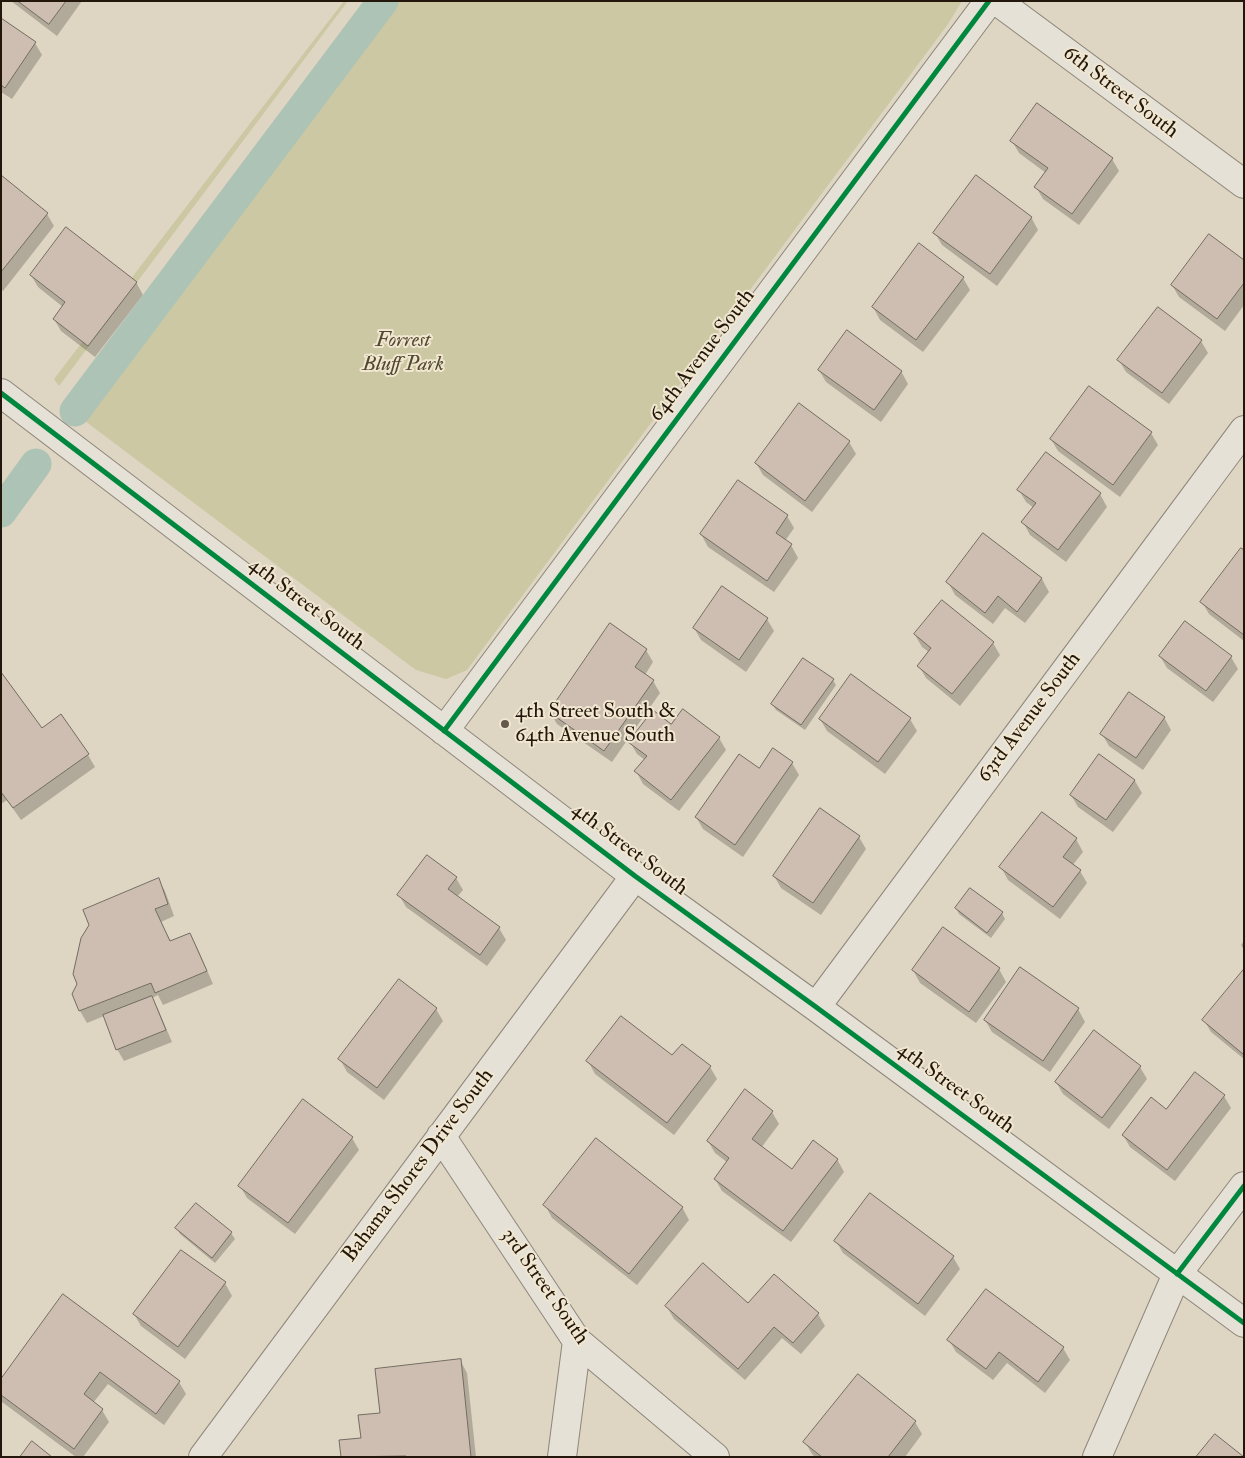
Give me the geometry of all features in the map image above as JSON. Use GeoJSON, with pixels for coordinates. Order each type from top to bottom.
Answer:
{"type":"FeatureCollection","features":[{"type":"Feature","properties":{"kind":"street","name":"64th Avenue South"},"geometry":{"type":"LineString","coordinates":[[444,731],[988,1]]}},
{"type":"Feature","properties":{"kind":"street","name":"6th Street South"},"geometry":{"type":"LineString","coordinates":[[997,1],[1244,184]]}},
{"type":"Feature","properties":{"kind":"street","name":"4th Street South"},"geometry":{"type":"LineString","coordinates":[[1,393],[635,876],[1244,1322]]}},
{"type":"Feature","properties":{"kind":"street","name":"63rd Avenue South"},"geometry":{"type":"LineString","coordinates":[[816,1007],[1244,430]]}},
{"type":"Feature","properties":{"kind":"street","name":"Bahama Shores Drive South"},"geometry":{"type":"LineString","coordinates":[[203,1457],[635,876]]}},
{"type":"Feature","properties":{"kind":"street","name":"3rd Street South"},"geometry":{"type":"LineString","coordinates":[[441,1136],[577,1341],[715,1457]]}},
{"type":"Feature","properties":{"kind":"street"},"geometry":{"type":"LineString","coordinates":[[1097,1457],[1177,1274],[1244,1186]]}},
{"type":"Feature","properties":{"kind":"street"},"geometry":{"type":"LineString","coordinates":[[562,1457],[577,1341]]}},
{"type":"Feature","properties":{"kind":"green space"},"geometry":{"type":"Polygon","coordinates":[[[344,1],[348,1],[59,386],[54,379],[344,1]]]}},
{"type":"Feature","properties":{"kind":"green space","name":"Forrest Bluff Park"},"geometry":{"type":"Polygon","coordinates":[[[367,1],[962,1],[948,24],[467,670],[446,679],[416,670],[85,421],[71,394],[367,1]]]}},
{"type":"Feature","properties":{"kind":"building"},"geometry":{"type":"Polygon","coordinates":[[[18,1],[66,1],[49,24],[18,1]]]}},
{"type":"Feature","properties":{"kind":"building"},"geometry":{"type":"Polygon","coordinates":[[[1,18],[36,42],[5,88],[1,85],[1,18]]]}},
{"type":"Feature","properties":{"kind":"building"},"geometry":{"type":"Polygon","coordinates":[[[1037,103],[1113,158],[1072,214],[1034,187],[1048,168],[1010,141],[1037,103]]]}},
{"type":"Feature","properties":{"kind":"building"},"geometry":{"type":"Polygon","coordinates":[[[1,175],[48,213],[1,272],[1,175]]]}},
{"type":"Feature","properties":{"kind":"building"},"geometry":{"type":"Polygon","coordinates":[[[976,175],[1032,217],[990,274],[933,233],[976,175]]]}},
{"type":"Feature","properties":{"kind":"building"},"geometry":{"type":"Polygon","coordinates":[[[66,227],[137,282],[88,346],[53,319],[65,302],[30,275],[66,227]]]}},
{"type":"Feature","properties":{"kind":"building"},"geometry":{"type":"Polygon","coordinates":[[[1209,234],[1244,260],[1244,283],[1217,319],[1171,285],[1209,234]]]}},
{"type":"Feature","properties":{"kind":"building"},"geometry":{"type":"Polygon","coordinates":[[[919,243],[964,277],[916,340],[872,307],[919,243]]]}},
{"type":"Feature","properties":{"kind":"building"},"geometry":{"type":"Polygon","coordinates":[[[1158,307],[1202,340],[1162,393],[1117,360],[1158,307]]]}},
{"type":"Feature","properties":{"kind":"building"},"geometry":{"type":"Polygon","coordinates":[[[847,330],[902,371],[874,410],[818,370],[847,330]]]}},
{"type":"Feature","properties":{"kind":"building"},"geometry":{"type":"Polygon","coordinates":[[[1089,386],[1152,432],[1113,485],[1050,439],[1089,386]]]}},
{"type":"Feature","properties":{"kind":"building"},"geometry":{"type":"Polygon","coordinates":[[[799,403],[850,441],[805,501],[755,463],[799,403]]]}},
{"type":"Feature","properties":{"kind":"building"},"geometry":{"type":"Polygon","coordinates":[[[1046,452],[1101,493],[1058,550],[1021,522],[1036,503],[1017,490],[1046,452]]]}},
{"type":"Feature","properties":{"kind":"building"},"geometry":{"type":"Polygon","coordinates":[[[738,480],[788,515],[776,533],[792,544],[767,581],[700,534],[738,480]]]}},
{"type":"Feature","properties":{"kind":"building"},"geometry":{"type":"Polygon","coordinates":[[[983,533],[1042,578],[1017,612],[998,596],[985,613],[946,582],[983,533]]]}},
{"type":"Feature","properties":{"kind":"building"},"geometry":{"type":"Polygon","coordinates":[[[1241,548],[1244,550],[1244,635],[1200,602],[1241,548]]]}},
{"type":"Feature","properties":{"kind":"building"},"geometry":{"type":"Polygon","coordinates":[[[722,586],[768,618],[739,660],[693,628],[722,586]]]}},
{"type":"Feature","properties":{"kind":"building"},"geometry":{"type":"Polygon","coordinates":[[[942,600],[994,642],[952,694],[917,666],[931,648],[914,634],[942,600]]]}},
{"type":"Feature","properties":{"kind":"building"},"geometry":{"type":"Polygon","coordinates":[[[1185,621],[1232,656],[1206,691],[1159,656],[1185,621]]]}},
{"type":"Feature","properties":{"kind":"building"},"geometry":{"type":"Polygon","coordinates":[[[610,623],[647,649],[635,667],[654,680],[604,751],[549,712],[610,623]]]}},
{"type":"Feature","properties":{"kind":"building"},"geometry":{"type":"Polygon","coordinates":[[[803,658],[834,679],[801,725],[771,704],[803,658]]]}},
{"type":"Feature","properties":{"kind":"building"},"geometry":{"type":"Polygon","coordinates":[[[1,672],[42,728],[61,714],[89,754],[13,808],[1,792],[1,672]]]}},
{"type":"Feature","properties":{"kind":"building"},"geometry":{"type":"Polygon","coordinates":[[[851,674],[911,718],[878,762],[819,719],[851,674]]]}},
{"type":"Feature","properties":{"kind":"building"},"geometry":{"type":"Polygon","coordinates":[[[1129,692],[1165,717],[1136,758],[1100,734],[1129,692]]]}},
{"type":"Feature","properties":{"kind":"building"},"geometry":{"type":"Polygon","coordinates":[[[683,709],[720,737],[671,800],[634,771],[647,756],[628,742],[653,710],[671,724],[683,709]]]}},
{"type":"Feature","properties":{"kind":"building"},"geometry":{"type":"Polygon","coordinates":[[[773,748],[793,762],[735,845],[695,817],[739,754],[759,768],[773,748]]]}},
{"type":"Feature","properties":{"kind":"building"},"geometry":{"type":"Polygon","coordinates":[[[1099,754],[1135,780],[1106,820],[1070,795],[1099,754]]]}},
{"type":"Feature","properties":{"kind":"building"},"geometry":{"type":"Polygon","coordinates":[[[820,808],[860,836],[813,903],[773,876],[820,808]]]}},
{"type":"Feature","properties":{"kind":"building"},"geometry":{"type":"Polygon","coordinates":[[[1042,812],[1077,838],[1063,857],[1081,870],[1053,907],[999,867],[1042,812]]]}},
{"type":"Feature","properties":{"kind":"building"},"geometry":{"type":"Polygon","coordinates":[[[427,855],[457,877],[448,889],[500,927],[480,955],[397,895],[427,855]]]}},
{"type":"Feature","properties":{"kind":"building"},"geometry":{"type":"Polygon","coordinates":[[[159,878],[168,904],[155,909],[170,941],[190,933],[207,971],[155,993],[151,983],[79,1011],[72,994],[77,984],[73,974],[81,938],[89,925],[83,910],[159,878]]]}},
{"type":"Feature","properties":{"kind":"building"},"geometry":{"type":"Polygon","coordinates":[[[970,888],[1003,912],[987,933],[955,908],[970,888]]]}},
{"type":"Feature","properties":{"kind":"building"},"geometry":{"type":"Polygon","coordinates":[[[943,927],[1000,968],[969,1012],[912,970],[943,927]]]}},
{"type":"Feature","properties":{"kind":"building"},"geometry":{"type":"Polygon","coordinates":[[[1020,967],[1079,1008],[1043,1061],[984,1020],[1020,967]]]}},
{"type":"Feature","properties":{"kind":"building"},"geometry":{"type":"Polygon","coordinates":[[[1244,969],[1244,1053],[1243,1054],[1202,1020],[1244,969]]]}},
{"type":"Feature","properties":{"kind":"building"},"geometry":{"type":"Polygon","coordinates":[[[399,979],[437,1008],[377,1088],[338,1059],[399,979]]]}},
{"type":"Feature","properties":{"kind":"building"},"geometry":{"type":"Polygon","coordinates":[[[152,996],[166,1030],[116,1050],[103,1015],[152,996]]]}},
{"type":"Feature","properties":{"kind":"building"},"geometry":{"type":"Polygon","coordinates":[[[621,1016],[672,1055],[682,1044],[711,1066],[667,1123],[586,1061],[621,1016]]]}},
{"type":"Feature","properties":{"kind":"building"},"geometry":{"type":"Polygon","coordinates":[[[1094,1030],[1141,1066],[1102,1118],[1055,1082],[1094,1030]]]}},
{"type":"Feature","properties":{"kind":"building"},"geometry":{"type":"Polygon","coordinates":[[[1195,1072],[1225,1095],[1167,1170],[1122,1135],[1151,1097],[1166,1109],[1195,1072]]]}},
{"type":"Feature","properties":{"kind":"building"},"geometry":{"type":"Polygon","coordinates":[[[745,1089],[773,1111],[752,1139],[792,1169],[813,1140],[838,1159],[783,1231],[714,1179],[729,1158],[707,1141],[745,1089]]]}},
{"type":"Feature","properties":{"kind":"building"},"geometry":{"type":"Polygon","coordinates":[[[303,1099],[353,1137],[288,1223],[238,1186],[303,1099]]]}},
{"type":"Feature","properties":{"kind":"building"},"geometry":{"type":"Polygon","coordinates":[[[596,1138],[683,1207],[629,1274],[543,1205],[596,1138]]]}},
{"type":"Feature","properties":{"kind":"building"},"geometry":{"type":"Polygon","coordinates":[[[870,1193],[954,1256],[918,1304],[834,1241],[870,1193]]]}},
{"type":"Feature","properties":{"kind":"building"},"geometry":{"type":"Polygon","coordinates":[[[196,1203],[232,1232],[212,1258],[175,1228],[196,1203]]]}},
{"type":"Feature","properties":{"kind":"building"},"geometry":{"type":"Polygon","coordinates":[[[181,1250],[226,1282],[178,1347],[133,1314],[181,1250]]]}},
{"type":"Feature","properties":{"kind":"building"},"geometry":{"type":"Polygon","coordinates":[[[703,1263],[748,1303],[774,1274],[819,1313],[793,1343],[774,1327],[738,1369],[665,1306],[703,1263]]]}},
{"type":"Feature","properties":{"kind":"building"},"geometry":{"type":"Polygon","coordinates":[[[986,1289],[1064,1347],[1038,1382],[999,1352],[986,1369],[947,1340],[986,1289]]]}},
{"type":"Feature","properties":{"kind":"building"},"geometry":{"type":"Polygon","coordinates":[[[63,1294],[180,1381],[156,1414],[100,1372],[84,1394],[103,1409],[74,1449],[1,1395],[1,1379],[63,1294]]]}},
{"type":"Feature","properties":{"kind":"building"},"geometry":{"type":"Polygon","coordinates":[[[461,1359],[471,1457],[341,1457],[339,1440],[361,1438],[358,1415],[380,1413],[375,1369],[461,1359]]]}},
{"type":"Feature","properties":{"kind":"building"},"geometry":{"type":"Polygon","coordinates":[[[858,1374],[916,1421],[888,1457],[822,1457],[803,1442],[858,1374]]]}},
{"type":"Feature","properties":{"kind":"building"},"geometry":{"type":"Polygon","coordinates":[[[1215,1434],[1244,1457],[1196,1457],[1215,1434]]]}},
{"type":"Feature","properties":{"kind":"building"},"geometry":{"type":"Polygon","coordinates":[[[32,1441],[52,1457],[20,1457],[32,1441]]]}},
{"type":"Feature","properties":{"kind":"waterway"},"geometry":{"type":"LineString","coordinates":[[75,411],[383,1]]}},
{"type":"Feature","properties":{"kind":"waterway"},"geometry":{"type":"LineString","coordinates":[[1,512],[36,464]]}},
{"type":"Feature","properties":{"kind":"cycle path"},"geometry":{"type":"LineString","coordinates":[[444,731],[989,1]]}},
{"type":"Feature","properties":{"kind":"cycle path"},"geometry":{"type":"LineString","coordinates":[[1,393],[635,876],[1244,1323]]}},
{"type":"Feature","properties":{"kind":"cycle path"},"geometry":{"type":"LineString","coordinates":[[1177,1274],[1244,1186]]}},
{"type":"Feature","properties":{"kind":"place","name":"4th Street South & 64th Avenue South"},"geometry":{"type":"Point","coordinates":[505,724]}}]}
